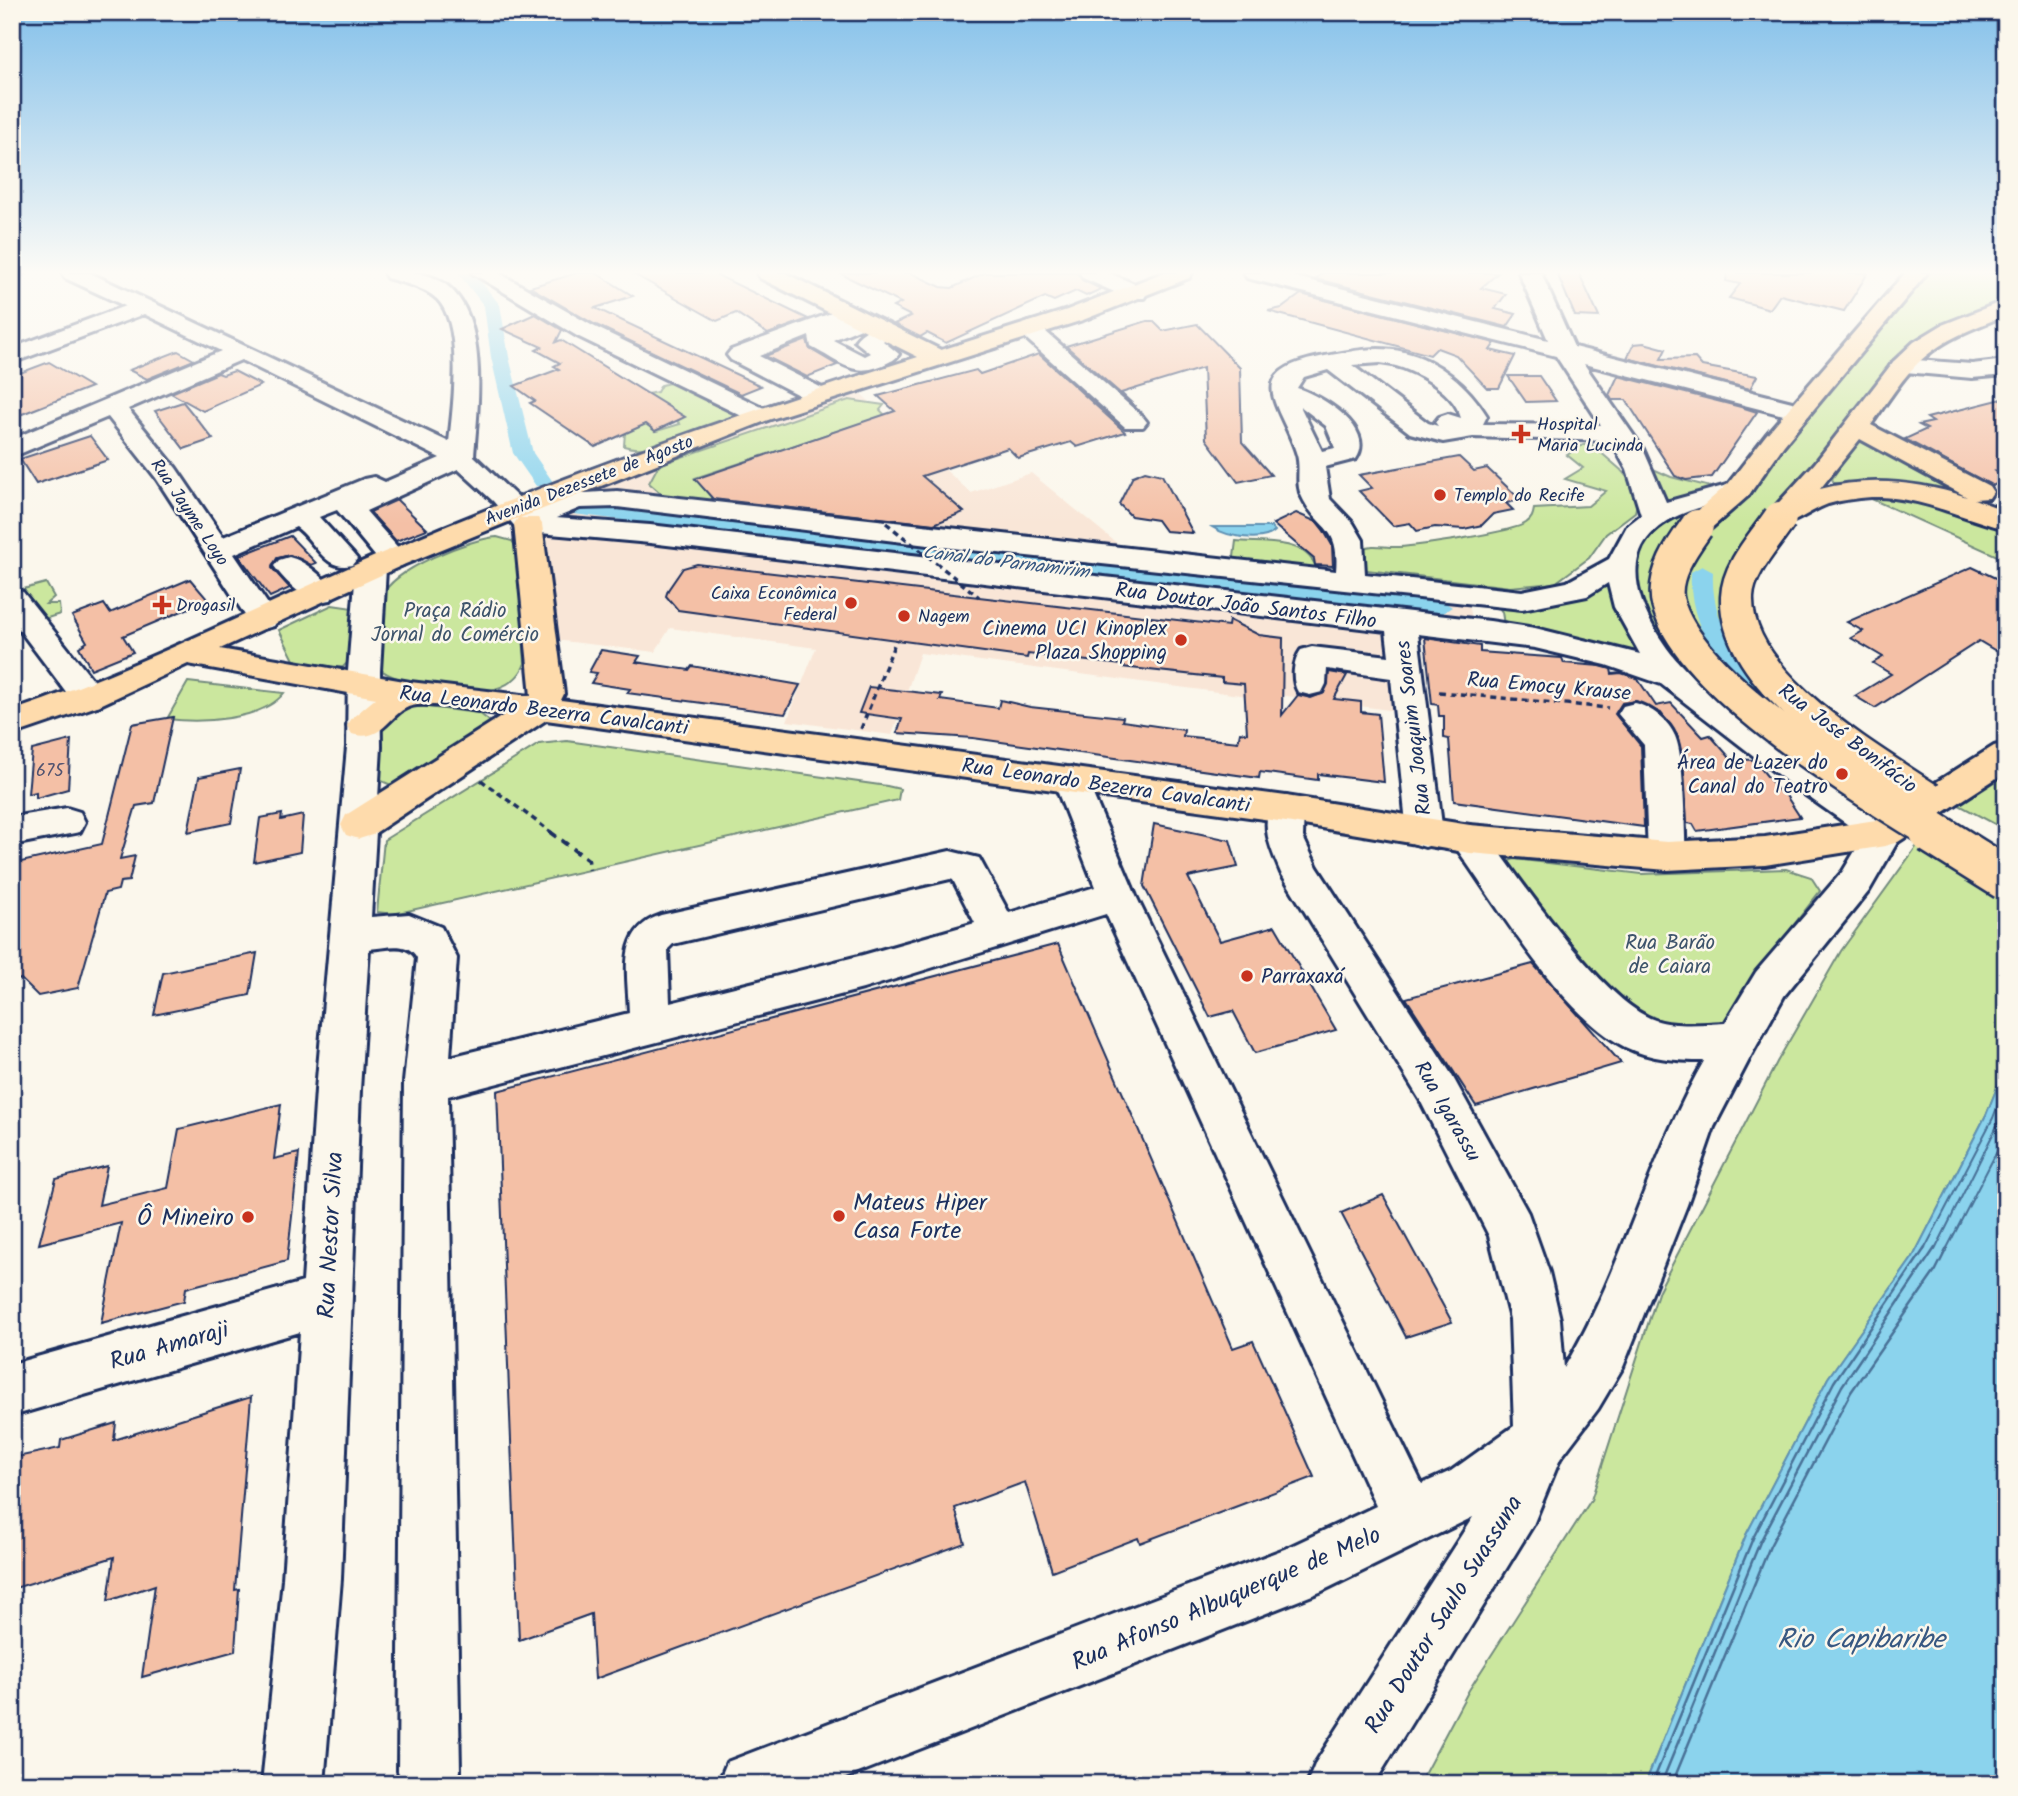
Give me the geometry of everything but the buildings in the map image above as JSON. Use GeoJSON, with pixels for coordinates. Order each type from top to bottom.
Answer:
{"type":"FeatureCollection","features":[{"type":"Feature","properties":{"kind":"main road","name":"Avenida Dezessete de Agosto"},"geometry":{"type":"LineString","coordinates":[[12,723],[88,697],[382,564],[539,515],[655,453],[759,415],[943,357]]}},
{"type":"Feature","properties":{"kind":"main road","name":"Rua José Bonifácio"},"geometry":{"type":"LineString","coordinates":[[1845,357],[1731,491],[1697,526],[1678,552],[1668,602],[1677,630],[1701,660],[1773,723],[2006,879]]}},
{"type":"Feature","properties":{"kind":"main road","name":"Rua José Bonifácio"},"geometry":{"type":"LineString","coordinates":[[1912,357],[1824,469],[1780,517],[1746,572],[1737,597],[1742,631],[1763,670],[1796,704],[2006,852]]}},
{"type":"Feature","properties":{"kind":"main road"},"geometry":{"type":"LineString","coordinates":[[1856,427],[2006,507]]}},
{"type":"Feature","properties":{"kind":"main road"},"geometry":{"type":"LineString","coordinates":[[1780,517],[1807,501],[1875,489],[1954,500],[2006,521]]}},
{"type":"Feature","properties":{"kind":"main road"},"geometry":{"type":"LineString","coordinates":[[359,825],[540,708],[548,694],[544,667],[539,515]]}},
{"type":"Feature","properties":{"kind":"main road"},"geometry":{"type":"LineString","coordinates":[[263,619],[293,674]]}},
{"type":"Feature","properties":{"kind":"main road"},"geometry":{"type":"LineString","coordinates":[[187,654],[293,674],[364,706]]}},
{"type":"Feature","properties":{"kind":"main road"},"geometry":{"type":"LineString","coordinates":[[485,702],[527,683],[544,667]]}},
{"type":"Feature","properties":{"kind":"main road","name":"Rua Leonardo Bezerra Cavalcanti"},"geometry":{"type":"LineString","coordinates":[[364,706],[380,711],[410,693],[540,708],[1286,809],[1470,839],[1667,856],[1765,851],[1885,832],[2006,755]]}},
{"type":"Feature","properties":{"kind":"street"},"geometry":{"type":"LineString","coordinates":[[12,449],[114,408],[229,357]]}},
{"type":"Feature","properties":{"kind":"street"},"geometry":{"type":"LineString","coordinates":[[254,357],[394,423],[456,456],[539,515]]}},
{"type":"Feature","properties":{"kind":"street"},"geometry":{"type":"LineString","coordinates":[[456,456],[465,402],[464,357]]}},
{"type":"Feature","properties":{"kind":"street"},"geometry":{"type":"LineString","coordinates":[[638,357],[759,415]]}},
{"type":"Feature","properties":{"kind":"street"},"geometry":{"type":"LineString","coordinates":[[743,357],[819,396]]}},
{"type":"Feature","properties":{"kind":"street"},"geometry":{"type":"LineString","coordinates":[[847,357],[863,365],[881,357]]}},
{"type":"Feature","properties":{"kind":"street"},"geometry":{"type":"LineString","coordinates":[[1060,357],[1134,422]]}},
{"type":"Feature","properties":{"kind":"street"},"geometry":{"type":"LineString","coordinates":[[1350,582],[1350,542],[1315,498],[1311,486],[1312,462],[1298,434],[1286,392],[1286,381],[1290,375],[1333,362],[1363,357],[1393,357],[1418,366],[1460,396],[1471,408],[1474,424],[1468,431]]}},
{"type":"Feature","properties":{"kind":"street"},"geometry":{"type":"LineString","coordinates":[[1574,357],[1799,411]]}},
{"type":"Feature","properties":{"kind":"street"},"geometry":{"type":"LineString","coordinates":[[1574,357],[1640,463],[1650,487],[1655,515]]}},
{"type":"Feature","properties":{"kind":"street"},"geometry":{"type":"LineString","coordinates":[[1333,362],[1419,428],[1446,435],[1468,431],[1619,433]]}},
{"type":"Feature","properties":{"kind":"street"},"geometry":{"type":"LineString","coordinates":[[1902,366],[2001,370]]}},
{"type":"Feature","properties":{"kind":"street"},"geometry":{"type":"LineString","coordinates":[[1953,397],[2001,370]]}},
{"type":"Feature","properties":{"kind":"street"},"geometry":{"type":"LineString","coordinates":[[1286,392],[1323,406],[1350,446],[1347,453],[1312,462]]}},
{"type":"Feature","properties":{"kind":"street"},"geometry":{"type":"LineString","coordinates":[[394,423],[445,419],[458,414],[465,402]]}},
{"type":"Feature","properties":{"kind":"street","name":"Rua Jayme Loyo"},"geometry":{"type":"LineString","coordinates":[[114,408],[167,474],[263,619]]}},
{"type":"Feature","properties":{"kind":"street"},"geometry":{"type":"LineString","coordinates":[[655,453],[639,478],[642,489],[655,503]]}},
{"type":"Feature","properties":{"kind":"street"},"geometry":{"type":"LineString","coordinates":[[216,551],[298,516],[456,456]]}},
{"type":"Feature","properties":{"kind":"street"},"geometry":{"type":"LineString","coordinates":[[382,564],[351,511],[352,506],[456,456]]}},
{"type":"Feature","properties":{"kind":"street"},"geometry":{"type":"LineString","coordinates":[[1640,463],[1676,479],[1731,491]]}},
{"type":"Feature","properties":{"kind":"street"},"geometry":{"type":"LineString","coordinates":[[1672,676],[1647,646],[1627,608],[1619,565],[1622,553],[1633,537],[1655,515],[1684,501],[1731,491]]}},
{"type":"Feature","properties":{"kind":"street","name":"Rua Doutor João Santos Filho"},"geometry":{"type":"LineString","coordinates":[[539,515],[590,498],[655,503],[1483,598],[1522,600],[1553,596],[1576,589],[1619,565]]}},
{"type":"Feature","properties":{"kind":"street","name":"Rua Doutor João Santos Filho"},"geometry":{"type":"LineString","coordinates":[[539,515],[1401,623],[1490,631],[1578,647],[1672,676],[1802,775],[1885,832]]}},
{"type":"Feature","properties":{"kind":"street"},"geometry":{"type":"LineString","coordinates":[[298,516],[313,526],[342,559]]}},
{"type":"Feature","properties":{"kind":"street","name":"Rua Nestor Silva"},"geometry":{"type":"LineString","coordinates":[[293,1784],[312,1579],[326,1300],[349,935],[359,825],[364,706],[382,564]]}},
{"type":"Feature","properties":{"kind":"street"},"geometry":{"type":"LineString","coordinates":[[289,566],[320,593]]}},
{"type":"Feature","properties":{"kind":"street"},"geometry":{"type":"LineString","coordinates":[[1483,598],[1495,622],[1490,631]]}},
{"type":"Feature","properties":{"kind":"street"},"geometry":{"type":"LineString","coordinates":[[12,599],[88,697]]}},
{"type":"Feature","properties":{"kind":"street","name":"Rua Joaquim Soares"},"geometry":{"type":"LineString","coordinates":[[1401,623],[1425,832]]}},
{"type":"Feature","properties":{"kind":"street"},"geometry":{"type":"LineString","coordinates":[[1310,684],[1312,657],[1408,679]]}},
{"type":"Feature","properties":{"kind":"street"},"geometry":{"type":"LineString","coordinates":[[1635,714],[1658,736],[1661,745],[1667,856]]}},
{"type":"Feature","properties":{"kind":"street"},"geometry":{"type":"LineString","coordinates":[[1071,780],[1117,896],[1410,1520]]}},
{"type":"Feature","properties":{"kind":"street","name":"Rua Igarassu"},"geometry":{"type":"LineString","coordinates":[[1286,809],[1285,837],[1300,873],[1435,1086],[1511,1229],[1525,1272],[1535,1319],[1541,1440]]}},
{"type":"Feature","properties":{"kind":"street"},"geometry":{"type":"LineString","coordinates":[[12,831],[66,822]]}},
{"type":"Feature","properties":{"kind":"street","name":"Rua Afonso Albuquerque de Melo"},"geometry":{"type":"LineString","coordinates":[[749,1784],[1287,1577],[1470,1490],[1541,1440],[1580,1391],[1605,1349],[1664,1205],[1693,1122],[1737,1041],[1770,984],[1856,881],[1885,832]]}},
{"type":"Feature","properties":{"kind":"street"},"geometry":{"type":"LineString","coordinates":[[1470,839],[1584,988],[1617,1019],[1642,1034],[1673,1041],[1737,1041]]}},
{"type":"Feature","properties":{"kind":"street"},"geometry":{"type":"LineString","coordinates":[[650,1026],[648,944],[661,931],[950,865],[966,868],[999,932]]}},
{"type":"Feature","properties":{"kind":"street"},"geometry":{"type":"LineString","coordinates":[[426,1082],[863,972],[1117,896]]}},
{"type":"Feature","properties":{"kind":"street"},"geometry":{"type":"LineString","coordinates":[[349,935],[409,930],[427,938],[437,958],[426,1082],[429,1771]]}},
{"type":"Feature","properties":{"kind":"street","name":"Rua Amaraji"},"geometry":{"type":"LineString","coordinates":[[12,1390],[326,1300]]}},
{"type":"Feature","properties":{"kind":"street","name":"Rua Doutor Saulo Suassuna"},"geometry":{"type":"LineString","coordinates":[[1338,1784],[1513,1505],[1541,1440]]}},
{"type":"Feature","properties":{"kind":"path"},"geometry":{"type":"LineString","coordinates":[[886,523],[979,597]]}},
{"type":"Feature","properties":{"kind":"path"},"geometry":{"type":"LineString","coordinates":[[859,737],[896,640]]}},
{"type":"Feature","properties":{"kind":"path","name":"Rua Emocy Krause"},"geometry":{"type":"LineString","coordinates":[[1408,679],[1635,714]]}},
{"type":"Feature","properties":{"kind":"path"},"geometry":{"type":"LineString","coordinates":[[481,780],[588,860],[589,870]]}},
{"type":"Feature","properties":{"kind":"shaded area"},"geometry":{"type":"Polygon","coordinates":[[[859,392],[971,493],[1031,473],[1130,554],[1465,588],[1478,643],[1390,637],[1396,711],[1279,695],[1278,700],[920,653],[892,735],[787,721],[816,648],[670,628],[655,652],[555,640],[545,509],[568,491],[859,392]]]}},
{"type":"Feature","properties":{"kind":"green space"},"geometry":{"type":"Polygon","coordinates":[[[1843,357],[1914,357],[1746,571],[1742,631],[1845,739],[1672,676],[1505,631],[1502,612],[1493,599],[1522,600],[1619,566],[1655,515],[1640,463],[1671,477],[1726,491],[1843,357]]]}},
{"type":"Feature","properties":{"kind":"green space"},"geometry":{"type":"Polygon","coordinates":[[[678,381],[739,411],[683,439],[650,447],[624,446],[625,432],[637,419],[657,431],[680,424],[677,421],[684,417],[647,394],[657,392],[661,385],[678,381]]]}},
{"type":"Feature","properties":{"kind":"green space"},"geometry":{"type":"Polygon","coordinates":[[[849,400],[884,405],[880,410],[910,440],[861,423],[695,478],[719,506],[664,496],[649,483],[657,468],[664,463],[849,400]]]}},
{"type":"Feature","properties":{"kind":"green space"},"geometry":{"type":"Polygon","coordinates":[[[1859,438],[2006,513],[1877,483],[1834,483],[1832,479],[1859,438]]]}},
{"type":"Feature","properties":{"kind":"green space"},"geometry":{"type":"Polygon","coordinates":[[[1591,444],[1621,470],[1640,492],[1635,512],[1606,534],[1589,558],[1555,583],[1510,587],[1358,569],[1361,549],[1366,547],[1409,546],[1485,534],[1526,523],[1532,517],[1534,509],[1588,506],[1606,491],[1565,479],[1583,468],[1567,455],[1583,445],[1591,444]]]}},
{"type":"Feature","properties":{"kind":"green space"},"geometry":{"type":"Polygon","coordinates":[[[1865,496],[1901,498],[1937,505],[2006,530],[2006,560],[1865,496]]]}},
{"type":"Feature","properties":{"kind":"green space","name":"Praça Rádio Jornal do Comércio"},"geometry":{"type":"Polygon","coordinates":[[[497,537],[512,541],[517,548],[525,663],[516,677],[508,684],[492,690],[467,691],[400,679],[379,668],[381,604],[389,586],[400,576],[433,557],[470,543],[497,537]]]}},
{"type":"Feature","properties":{"kind":"green space"},"geometry":{"type":"Polygon","coordinates":[[[1236,541],[1273,543],[1296,548],[1306,553],[1318,573],[1233,565],[1236,541]]]}},
{"type":"Feature","properties":{"kind":"green space"},"geometry":{"type":"Polygon","coordinates":[[[46,583],[54,597],[46,604],[59,604],[60,614],[44,619],[42,626],[12,635],[12,592],[46,583]]]}},
{"type":"Feature","properties":{"kind":"green space","name":"Praça Rádio Jornal do Comércio"},"geometry":{"type":"Polygon","coordinates":[[[332,605],[353,608],[352,658],[343,667],[299,670],[279,630],[332,605]]]}},
{"type":"Feature","properties":{"kind":"green space"},"geometry":{"type":"Polygon","coordinates":[[[188,682],[284,693],[274,702],[246,715],[196,721],[167,719],[188,682]]]}},
{"type":"Feature","properties":{"kind":"green space"},"geometry":{"type":"Polygon","coordinates":[[[409,705],[479,713],[492,723],[405,784],[391,785],[377,779],[377,727],[409,705]]]}},
{"type":"Feature","properties":{"kind":"green space"},"geometry":{"type":"Polygon","coordinates":[[[567,741],[900,789],[898,800],[394,914],[377,912],[384,840],[539,744],[567,741]]]}},
{"type":"Feature","properties":{"kind":"green space"},"geometry":{"type":"Polygon","coordinates":[[[2006,775],[2006,830],[1959,805],[2006,775]]]}},
{"type":"Feature","properties":{"kind":"green space"},"geometry":{"type":"Polygon","coordinates":[[[1922,839],[2006,900],[2006,1065],[1986,1115],[1913,1257],[1828,1378],[1746,1535],[1645,1784],[1419,1784],[1469,1690],[1591,1500],[1659,1290],[1777,1062],[1841,951],[1922,839]]]}},
{"type":"Feature","properties":{"kind":"green space","name":"Rua Barão de Caiara"},"geometry":{"type":"Polygon","coordinates":[[[1514,859],[1642,874],[1786,869],[1811,877],[1820,891],[1764,963],[1712,1041],[1628,1025],[1504,863],[1514,859]]]}},
{"type":"Feature","properties":{"kind":"water"},"geometry":{"type":"Polygon","coordinates":[[[1212,527],[1271,527],[1275,531],[1254,538],[1226,534],[1212,527]]]}},
{"type":"Feature","properties":{"kind":"water","name":"Rio Capibaribe"},"geometry":{"type":"Polygon","coordinates":[[[2006,1065],[2006,1784],[1645,1784],[1746,1535],[1828,1378],[1913,1257],[1986,1115],[2006,1065]]]}},
{"type":"Feature","properties":{"kind":"waterway","name":"Canal do Parnamirim"},"geometry":{"type":"LineString","coordinates":[[500,357],[523,453],[543,482]]}},
{"type":"Feature","properties":{"kind":"waterway","name":"Canal do Parnamirim"},"geometry":{"type":"LineString","coordinates":[[572,509],[1119,575],[1441,607]]}},
{"type":"Feature","properties":{"kind":"waterway"},"geometry":{"type":"LineString","coordinates":[[1702,572],[1701,593],[1713,633],[1739,669],[1787,712]]}},
{"type":"Feature","properties":{"kind":"place","name":"Hospital Maria Lucinda"},"geometry":{"type":"Point","coordinates":[1521,434]}},
{"type":"Feature","properties":{"kind":"place","name":"Templo do Recife"},"geometry":{"type":"Point","coordinates":[1440,495]}},
{"type":"Feature","properties":{"kind":"place","name":"Caixa Econômica Federal"},"geometry":{"type":"Point","coordinates":[851,603]}},
{"type":"Feature","properties":{"kind":"place","name":"Drogasil"},"geometry":{"type":"Point","coordinates":[162,605]}},
{"type":"Feature","properties":{"kind":"place","name":"Nagem"},"geometry":{"type":"Point","coordinates":[904,616]}},
{"type":"Feature","properties":{"kind":"place","name":"Cinema UCI Kinoplex Plaza Shopping"},"geometry":{"type":"Point","coordinates":[1181,640]}},
{"type":"Feature","properties":{"kind":"place","name":"Área de Lazer do Canal do Teatro"},"geometry":{"type":"Point","coordinates":[1842,774]}},
{"type":"Feature","properties":{"kind":"place","name":"Parraxaxá"},"geometry":{"type":"Point","coordinates":[1247,976]}},
{"type":"Feature","properties":{"kind":"place","name":"Mateus Hiper Casa Forte"},"geometry":{"type":"Point","coordinates":[839,1216]}},
{"type":"Feature","properties":{"kind":"place","name":"Ô Mineiro"},"geometry":{"type":"Point","coordinates":[248,1217]}}]}
